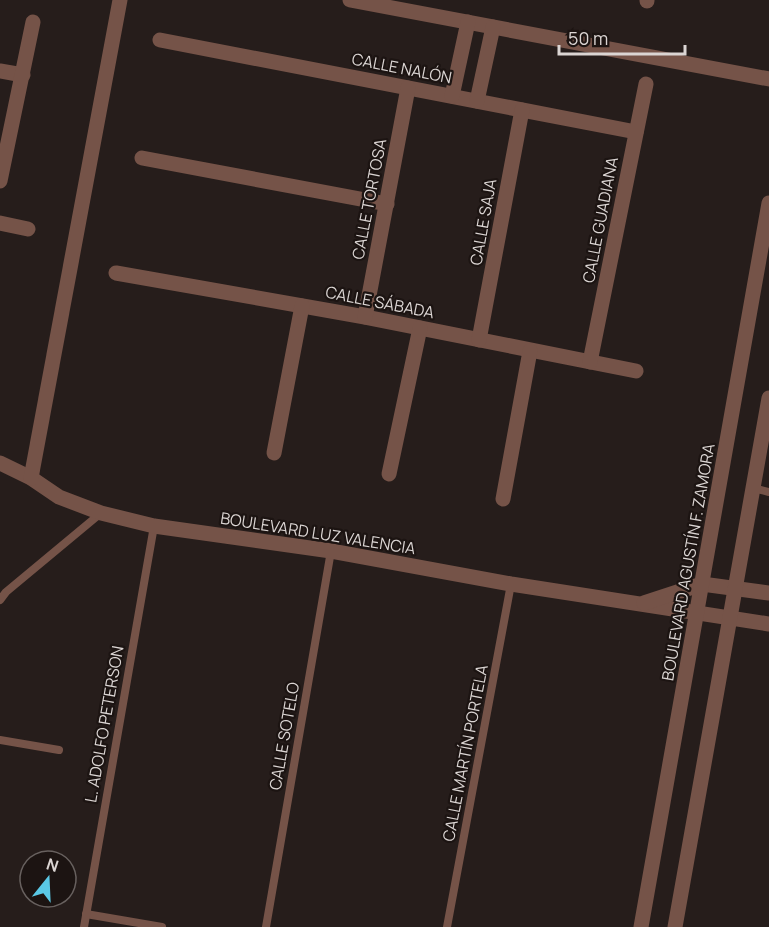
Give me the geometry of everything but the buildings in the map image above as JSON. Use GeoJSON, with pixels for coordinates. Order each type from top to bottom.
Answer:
{"type":"FeatureCollection","features":[{"type":"Feature","properties":{"kind":"street"},"geometry":{"type":"LineString","coordinates":[[31,477],[120,0]]}},
{"type":"Feature","properties":{"kind":"street"},"geometry":{"type":"LineString","coordinates":[[350,0],[769,79]]}},
{"type":"Feature","properties":{"kind":"street"},"geometry":{"type":"LineString","coordinates":[[0,181],[33,22]]}},
{"type":"Feature","properties":{"kind":"street"},"geometry":{"type":"LineString","coordinates":[[452,96],[468,22]]}},
{"type":"Feature","properties":{"kind":"street"},"geometry":{"type":"LineString","coordinates":[[477,101],[493,27]]}},
{"type":"Feature","properties":{"kind":"street","name":"CALLE NALÓN"},"geometry":{"type":"LineString","coordinates":[[160,40],[636,132]]}},
{"type":"Feature","properties":{"kind":"street"},"geometry":{"type":"LineString","coordinates":[[0,70],[23,75]]}},
{"type":"Feature","properties":{"kind":"street","name":"CALLE GUADIANA"},"geometry":{"type":"LineString","coordinates":[[590,362],[646,84]]}},
{"type":"Feature","properties":{"kind":"street","name":"CALLE TORTOSA"},"geometry":{"type":"LineString","coordinates":[[365,317],[408,88]]}},
{"type":"Feature","properties":{"kind":"street","name":"CALLE SAJA"},"geometry":{"type":"LineString","coordinates":[[479,340],[522,110]]}},
{"type":"Feature","properties":{"kind":"street"},"geometry":{"type":"LineString","coordinates":[[142,158],[387,204]]}},
{"type":"Feature","properties":{"kind":"street","name":"BOULEVARD AGUSTÍN F. ZAMORA"},"geometry":{"type":"LineString","coordinates":[[641,927],[769,204]]}},
{"type":"Feature","properties":{"kind":"street"},"geometry":{"type":"LineString","coordinates":[[0,223],[28,229]]}},
{"type":"Feature","properties":{"kind":"street","name":"CALLE SÁBADA"},"geometry":{"type":"LineString","coordinates":[[116,273],[365,317],[636,371]]}},
{"type":"Feature","properties":{"kind":"street"},"geometry":{"type":"LineString","coordinates":[[274,453],[303,306]]}},
{"type":"Feature","properties":{"kind":"street"},"geometry":{"type":"LineString","coordinates":[[389,474],[420,328]]}},
{"type":"Feature","properties":{"kind":"street"},"geometry":{"type":"LineString","coordinates":[[503,498],[530,351]]}},
{"type":"Feature","properties":{"kind":"street"},"geometry":{"type":"LineString","coordinates":[[675,927],[769,398]]}},
{"type":"Feature","properties":{"kind":"street","name":"BOULEVARD LUZ VALENCIA"},"geometry":{"type":"LineString","coordinates":[[0,463],[31,477],[59,497],[101,513],[154,525],[331,551],[511,584],[769,624]]}},
{"type":"Feature","properties":{"kind":"street","name":"BOULEVARD LUZ VALENCIA"},"geometry":{"type":"LineString","coordinates":[[641,604],[702,584],[769,593]]}},
{"type":"Feature","properties":{"kind":"lane"},"geometry":{"type":"LineString","coordinates":[[753,488],[769,492]]}},
{"type":"Feature","properties":{"kind":"lane"},"geometry":{"type":"LineString","coordinates":[[0,600],[6,592],[101,513]]}},
{"type":"Feature","properties":{"kind":"lane","name":"L. ADOLFO PETERSON"},"geometry":{"type":"LineString","coordinates":[[84,927],[154,525]]}},
{"type":"Feature","properties":{"kind":"lane","name":"CALLE SOTELO"},"geometry":{"type":"LineString","coordinates":[[266,927],[331,551]]}},
{"type":"Feature","properties":{"kind":"lane","name":"CALLE MARTÍN PORTELA"},"geometry":{"type":"LineString","coordinates":[[447,927],[511,584]]}},
{"type":"Feature","properties":{"kind":"lane"},"geometry":{"type":"LineString","coordinates":[[0,740],[59,750]]}},
{"type":"Feature","properties":{"kind":"lane"},"geometry":{"type":"LineString","coordinates":[[86,914],[162,927]]}}]}
